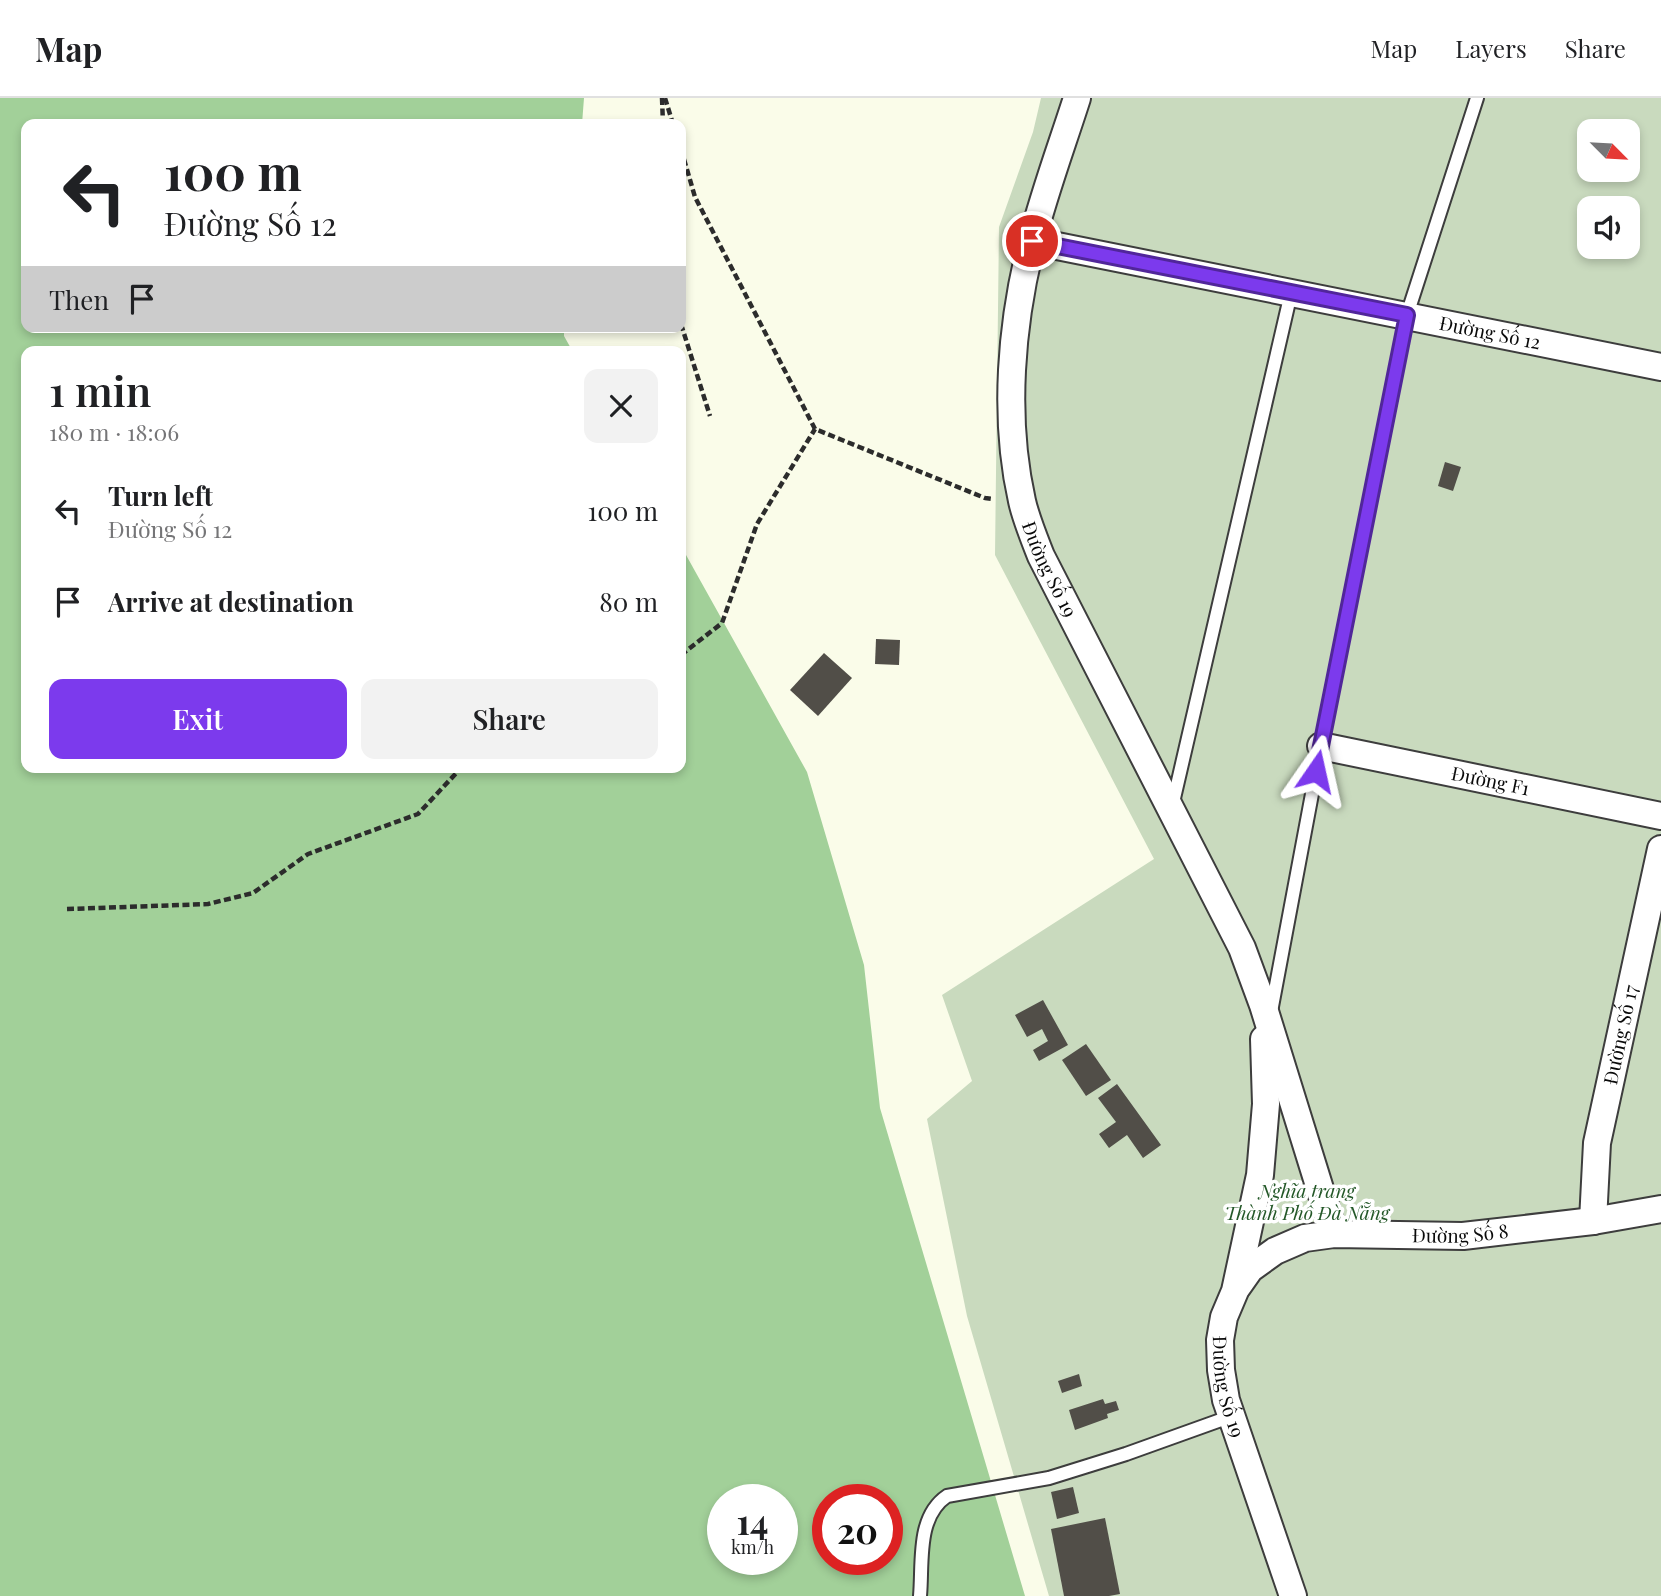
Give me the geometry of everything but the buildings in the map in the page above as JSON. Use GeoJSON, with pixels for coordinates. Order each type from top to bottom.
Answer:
{"type":"FeatureCollection","features":[{"type":"Feature","properties":{"kind":"street","name":"Đường Số 19"},"geometry":{"type":"LineString","coordinates":[[1077,98],[1032,241],[1017,318],[1012,388],[1013,451],[1022,503],[1041,556],[1242,948],[1266,1015],[1334,1234]]}},
{"type":"Feature","properties":{"kind":"street","name":"Đường Số 12"},"geometry":{"type":"LineString","coordinates":[[1032,241],[1661,367]]}},
{"type":"Feature","properties":{"kind":"street","name":"Đường F1"},"geometry":{"type":"LineString","coordinates":[[1321,746],[1661,816]]}},
{"type":"Feature","properties":{"kind":"street","name":"Đường Số 17"},"geometry":{"type":"LineString","coordinates":[[1593,1221],[1597,1143],[1661,849]]}},
{"type":"Feature","properties":{"kind":"street","name":"Đường Số 19"},"geometry":{"type":"LineString","coordinates":[[1266,1015],[1266,1104],[1260,1175],[1235,1291],[1224,1317],[1220,1340],[1221,1370],[1232,1416],[1293,1596]]}},
{"type":"Feature","properties":{"kind":"street","name":"Đường Số 8"},"geometry":{"type":"LineString","coordinates":[[1235,1291],[1250,1269],[1275,1251],[1305,1238],[1334,1234],[1463,1236],[1593,1221],[1661,1209]]}},
{"type":"Feature","properties":{"kind":"lane"},"geometry":{"type":"LineString","coordinates":[[1266,1015],[1407,315],[1477,98]]}},
{"type":"Feature","properties":{"kind":"lane"},"geometry":{"type":"LineString","coordinates":[[1172,811],[1291,293]]}},
{"type":"Feature","properties":{"kind":"lane"},"geometry":{"type":"LineString","coordinates":[[920,1596],[925,1527],[929,1514],[937,1503],[947,1496],[1049,1478],[1232,1416]]}},
{"type":"Feature","properties":{"kind":"path"},"geometry":{"type":"LineString","coordinates":[[663,119],[664,98]]}},
{"type":"Feature","properties":{"kind":"path"},"geometry":{"type":"LineString","coordinates":[[664,98],[671,119]]}},
{"type":"Feature","properties":{"kind":"path"},"geometry":{"type":"LineString","coordinates":[[686,166],[695,198],[815,429],[985,498]]}},
{"type":"Feature","properties":{"kind":"path"},"geometry":{"type":"LineString","coordinates":[[684,333],[710,416]]}},
{"type":"Feature","properties":{"kind":"path"},"geometry":{"type":"LineString","coordinates":[[686,651],[722,623],[757,524],[815,429]]}},
{"type":"Feature","properties":{"kind":"path"},"geometry":{"type":"LineString","coordinates":[[67,909],[208,904],[253,893],[308,854],[418,814],[456,773]]}},
{"type":"Feature","properties":{"kind":"green space"},"geometry":{"type":"Polygon","coordinates":[[[0,98],[584,98],[582,119],[21,119],[21,333],[564,333],[570,346],[21,346],[21,773],[686,773],[686,555],[807,772],[864,965],[880,1108],[1025,1596],[0,1596],[0,98]]]}},
{"type":"Feature","properties":{"kind":"green space","name":"Nghĩa trang Thành Phố Đà Nẵng"},"geometry":{"type":"Polygon","coordinates":[[[1041,98],[1661,98],[1661,1596],[1049,1596],[967,1316],[927,1119],[972,1081],[942,995],[1154,859],[995,555],[999,227],[1033,132],[1041,98]]]}},
{"type":"Feature","properties":{"kind":"route"},"geometry":{"type":"LineString","coordinates":[[1032,241],[1407,315],[1316,771]]}}]}
